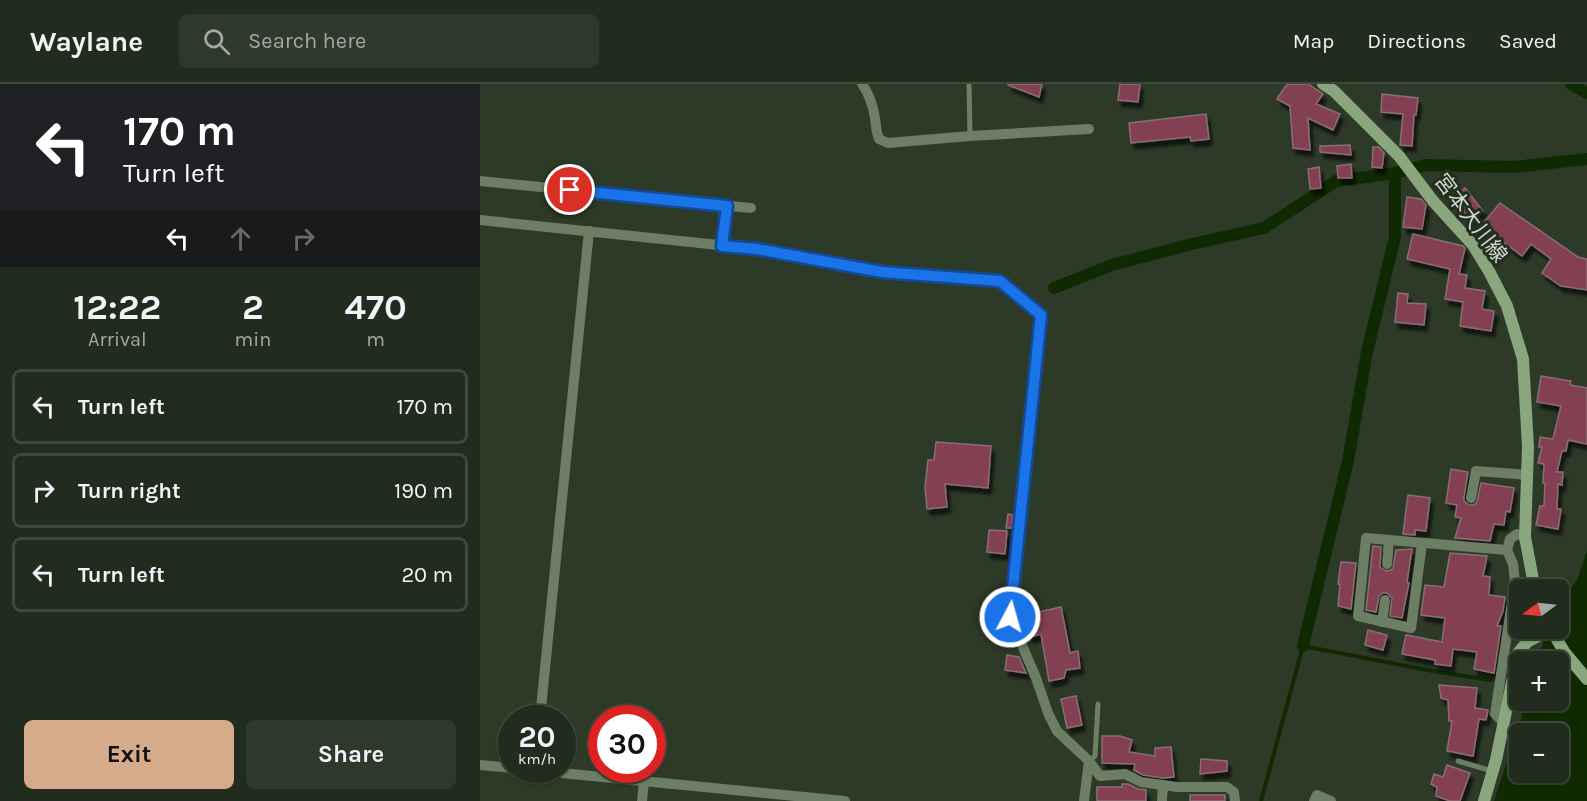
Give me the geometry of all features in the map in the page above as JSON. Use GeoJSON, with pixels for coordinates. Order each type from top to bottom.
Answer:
{"type":"FeatureCollection","features":[{"type":"Feature","properties":{"kind":"main road","name":"宮本大川線"},"geometry":{"type":"LineString","coordinates":[[1323,84],[1336,88],[1399,156],[1433,201],[1473,246],[1507,306],[1523,359],[1528,447],[1525,537],[1533,579]]}},
{"type":"Feature","properties":{"kind":"main road"},"geometry":{"type":"LineString","coordinates":[[1484,801],[1504,723],[1518,652],[1532,639]]}},
{"type":"Feature","properties":{"kind":"main road"},"geometry":{"type":"LineString","coordinates":[[1554,639],[1587,679]]}},
{"type":"Feature","properties":{"kind":"street"},"geometry":{"type":"LineString","coordinates":[[862,84],[870,95],[879,139],[888,143],[1089,129]]}},
{"type":"Feature","properties":{"kind":"street"},"geometry":{"type":"LineString","coordinates":[[480,181],[751,208]]}},
{"type":"Feature","properties":{"kind":"street"},"geometry":{"type":"LineString","coordinates":[[722,246],[727,206]]}},
{"type":"Feature","properties":{"kind":"street"},"geometry":{"type":"LineString","coordinates":[[480,220],[757,249],[882,272],[1000,281],[1041,315],[1010,617],[1048,713],[1057,731],[1089,760],[1100,776],[1125,774],[1141,782],[1162,785],[1227,788],[1234,792],[1234,801]]}},
{"type":"Feature","properties":{"kind":"street"},"geometry":{"type":"LineString","coordinates":[[541,705],[589,231]]}},
{"type":"Feature","properties":{"kind":"street"},"geometry":{"type":"LineString","coordinates":[[1471,498],[1476,471],[1528,475]]}},
{"type":"Feature","properties":{"kind":"street"},"geometry":{"type":"LineString","coordinates":[[1504,723],[1495,714],[1515,582],[1513,564],[1508,550],[1510,539],[1517,534],[1525,537]]}},
{"type":"Feature","properties":{"kind":"street"},"geometry":{"type":"LineString","coordinates":[[1422,543],[1411,628],[1358,616],[1366,538],[1508,550]]}},
{"type":"Feature","properties":{"kind":"street"},"geometry":{"type":"LineString","coordinates":[[1387,564],[1389,540]]}},
{"type":"Feature","properties":{"kind":"street"},"geometry":{"type":"LineString","coordinates":[[1382,622],[1384,600]]}},
{"type":"Feature","properties":{"kind":"street"},"geometry":{"type":"LineString","coordinates":[[1084,801],[1089,760]]}},
{"type":"Feature","properties":{"kind":"street"},"geometry":{"type":"LineString","coordinates":[[480,765],[498,767]]}},
{"type":"Feature","properties":{"kind":"street"},"geometry":{"type":"LineString","coordinates":[[642,801],[644,783]]}},
{"type":"Feature","properties":{"kind":"street"},"geometry":{"type":"LineString","coordinates":[[664,783],[845,801]]}},
{"type":"Feature","properties":{"kind":"street"},"geometry":{"type":"LineString","coordinates":[[1162,785],[1162,801]]}},
{"type":"Feature","properties":{"kind":"street"},"geometry":{"type":"LineString","coordinates":[[1314,801],[1317,795],[1331,801]]}},
{"type":"Feature","properties":{"kind":"lane"},"geometry":{"type":"LineString","coordinates":[[969,84],[970,136]]}},
{"type":"Feature","properties":{"kind":"lane"},"geometry":{"type":"LineString","coordinates":[[1089,760],[1095,756],[1098,704]]}},
{"type":"Feature","properties":{"kind":"lane"},"geometry":{"type":"LineString","coordinates":[[1458,761],[1492,771]]}},
{"type":"Feature","properties":{"kind":"shaded area"},"geometry":{"type":"Polygon","coordinates":[[[1587,551],[1587,801],[1494,801],[1509,756],[1509,783],[1569,783],[1569,723],[1520,723],[1524,711],[1569,711],[1569,651],[1541,651],[1544,639],[1569,639],[1569,590],[1577,580],[1587,551]]]}},
{"type":"Feature","properties":{"kind":"building"},"geometry":{"type":"Polygon","coordinates":[[[1008,84],[1042,84],[1039,97],[1008,84]]]}},
{"type":"Feature","properties":{"kind":"building"},"geometry":{"type":"Polygon","coordinates":[[[1120,84],[1140,84],[1138,102],[1118,100],[1120,84]]]}},
{"type":"Feature","properties":{"kind":"building"},"geometry":{"type":"Polygon","coordinates":[[[1287,84],[1308,84],[1323,94],[1316,104],[1340,114],[1333,130],[1308,118],[1310,150],[1293,148],[1290,106],[1277,99],[1287,84]]]}},
{"type":"Feature","properties":{"kind":"building"},"geometry":{"type":"Polygon","coordinates":[[[1382,94],[1418,98],[1416,115],[1414,115],[1412,146],[1400,145],[1403,114],[1381,112],[1382,94]]]}},
{"type":"Feature","properties":{"kind":"building"},"geometry":{"type":"Polygon","coordinates":[[[1206,114],[1209,139],[1191,141],[1190,137],[1131,143],[1129,123],[1206,114]]]}},
{"type":"Feature","properties":{"kind":"building"},"geometry":{"type":"Polygon","coordinates":[[[1350,145],[1351,155],[1320,152],[1320,146],[1350,145]]]}},
{"type":"Feature","properties":{"kind":"building"},"geometry":{"type":"Polygon","coordinates":[[[1373,147],[1379,147],[1384,153],[1382,168],[1372,167],[1373,147]]]}},
{"type":"Feature","properties":{"kind":"building"},"geometry":{"type":"Polygon","coordinates":[[[1351,164],[1352,178],[1338,178],[1337,166],[1351,164]]]}},
{"type":"Feature","properties":{"kind":"building"},"geometry":{"type":"Polygon","coordinates":[[[1319,167],[1321,188],[1310,189],[1308,169],[1319,167]]]}},
{"type":"Feature","properties":{"kind":"building"},"geometry":{"type":"Polygon","coordinates":[[[1465,188],[1483,211],[1470,220],[1453,198],[1465,188]]]}},
{"type":"Feature","properties":{"kind":"building"},"geometry":{"type":"Polygon","coordinates":[[[1407,197],[1421,199],[1426,205],[1422,229],[1403,227],[1407,197]]]}},
{"type":"Feature","properties":{"kind":"building"},"geometry":{"type":"Polygon","coordinates":[[[1500,203],[1578,257],[1587,259],[1587,290],[1561,286],[1542,273],[1551,259],[1531,244],[1522,256],[1495,236],[1492,240],[1484,222],[1500,203]]]}},
{"type":"Feature","properties":{"kind":"building"},"geometry":{"type":"Polygon","coordinates":[[[1413,234],[1465,248],[1459,274],[1467,275],[1465,288],[1485,291],[1482,309],[1494,311],[1491,331],[1460,326],[1463,302],[1445,299],[1450,269],[1407,259],[1413,234]]]}},
{"type":"Feature","properties":{"kind":"building"},"geometry":{"type":"Polygon","coordinates":[[[1398,293],[1408,294],[1407,303],[1426,304],[1424,325],[1395,322],[1398,293]]]}},
{"type":"Feature","properties":{"kind":"building"},"geometry":{"type":"Polygon","coordinates":[[[1541,376],[1571,381],[1570,385],[1587,388],[1587,444],[1568,440],[1566,451],[1562,451],[1557,472],[1563,472],[1562,485],[1558,484],[1557,509],[1561,509],[1558,529],[1536,525],[1540,506],[1544,506],[1544,464],[1538,463],[1542,447],[1539,447],[1540,437],[1553,439],[1561,406],[1537,402],[1541,376]]]}},
{"type":"Feature","properties":{"kind":"building"},"geometry":{"type":"Polygon","coordinates":[[[936,442],[991,446],[988,488],[945,484],[947,507],[927,509],[925,487],[928,460],[934,460],[936,442]]]}},
{"type":"Feature","properties":{"kind":"building"},"geometry":{"type":"Polygon","coordinates":[[[1451,469],[1468,472],[1464,501],[1469,505],[1477,502],[1481,483],[1514,488],[1510,512],[1506,511],[1504,525],[1494,524],[1490,541],[1455,538],[1461,518],[1455,517],[1457,505],[1446,503],[1451,469]]]}},
{"type":"Feature","properties":{"kind":"building"},"geometry":{"type":"Polygon","coordinates":[[[1408,495],[1430,498],[1426,531],[1415,530],[1415,535],[1403,534],[1408,495]]]}},
{"type":"Feature","properties":{"kind":"building"},"geometry":{"type":"Polygon","coordinates":[[[1008,514],[1013,515],[1012,528],[1006,528],[1008,514]]]}},
{"type":"Feature","properties":{"kind":"building"},"geometry":{"type":"Polygon","coordinates":[[[989,530],[1007,531],[1005,554],[987,552],[989,530]]]}},
{"type":"Feature","properties":{"kind":"building"},"geometry":{"type":"Polygon","coordinates":[[[1373,546],[1381,547],[1380,567],[1386,571],[1393,568],[1396,550],[1412,549],[1407,582],[1409,583],[1402,618],[1390,616],[1392,598],[1387,593],[1379,596],[1376,612],[1366,610],[1373,546]]]}},
{"type":"Feature","properties":{"kind":"building"},"geometry":{"type":"Polygon","coordinates":[[[1450,553],[1487,556],[1483,576],[1490,577],[1489,595],[1505,597],[1497,626],[1501,626],[1494,673],[1474,669],[1477,652],[1453,649],[1451,666],[1435,664],[1435,660],[1402,654],[1406,635],[1442,642],[1445,618],[1421,615],[1425,585],[1444,587],[1450,553]]]}},
{"type":"Feature","properties":{"kind":"building"},"geometry":{"type":"Polygon","coordinates":[[[1341,562],[1356,563],[1351,609],[1338,606],[1341,562]]]}},
{"type":"Feature","properties":{"kind":"building"},"geometry":{"type":"Polygon","coordinates":[[[1061,607],[1070,653],[1078,651],[1080,668],[1066,670],[1064,678],[1049,681],[1041,634],[1030,637],[1025,615],[1061,607]]]}},
{"type":"Feature","properties":{"kind":"building"},"geometry":{"type":"Polygon","coordinates":[[[1368,630],[1387,635],[1383,650],[1365,645],[1368,630]]]}},
{"type":"Feature","properties":{"kind":"building"},"geometry":{"type":"Polygon","coordinates":[[[1007,655],[1019,657],[1026,673],[1005,670],[1007,655]]]}},
{"type":"Feature","properties":{"kind":"building"},"geometry":{"type":"Polygon","coordinates":[[[1439,685],[1477,688],[1475,708],[1488,710],[1486,720],[1479,719],[1473,756],[1447,751],[1452,721],[1449,721],[1448,700],[1441,698],[1439,685]]]}},
{"type":"Feature","properties":{"kind":"building"},"geometry":{"type":"Polygon","coordinates":[[[1076,696],[1082,725],[1067,728],[1061,699],[1076,696]]]}},
{"type":"Feature","properties":{"kind":"building"},"geometry":{"type":"Polygon","coordinates":[[[1102,736],[1120,736],[1132,740],[1129,752],[1155,756],[1155,748],[1171,747],[1174,777],[1143,775],[1134,770],[1135,764],[1102,763],[1102,736]]]}},
{"type":"Feature","properties":{"kind":"building"},"geometry":{"type":"Polygon","coordinates":[[[1201,759],[1227,761],[1227,771],[1200,774],[1201,759]]]}},
{"type":"Feature","properties":{"kind":"building"},"geometry":{"type":"Polygon","coordinates":[[[1447,765],[1470,773],[1460,801],[1450,801],[1436,796],[1437,787],[1431,784],[1434,774],[1443,777],[1447,765]]]}},
{"type":"Feature","properties":{"kind":"building"},"geometry":{"type":"Polygon","coordinates":[[[1122,784],[1146,790],[1146,801],[1097,801],[1097,787],[1122,787],[1122,784]]]}},
{"type":"Feature","properties":{"kind":"building"},"geometry":{"type":"Polygon","coordinates":[[[1190,795],[1225,795],[1225,801],[1190,801],[1190,795]]]}},
{"type":"Feature","properties":{"kind":"waterway"},"geometry":{"type":"LineString","coordinates":[[1571,84],[1587,93]]}},
{"type":"Feature","properties":{"kind":"waterway"},"geometry":{"type":"LineString","coordinates":[[1054,288],[1112,265],[1264,228],[1336,181],[1395,173],[1425,165],[1514,167],[1587,159]]}},
{"type":"Feature","properties":{"kind":"waterway"},"geometry":{"type":"LineString","coordinates":[[1303,646],[1348,461],[1367,352],[1395,237],[1395,173]]}},
{"type":"Feature","properties":{"kind":"waterway"},"geometry":{"type":"LineString","coordinates":[[1261,801],[1303,646],[1491,680]]}},
{"type":"Feature","properties":{"kind":"route"},"geometry":{"type":"LineString","coordinates":[[570,190],[727,206],[722,246],[757,249],[882,272],[1000,281],[1041,315],[1010,617]]}}]}
